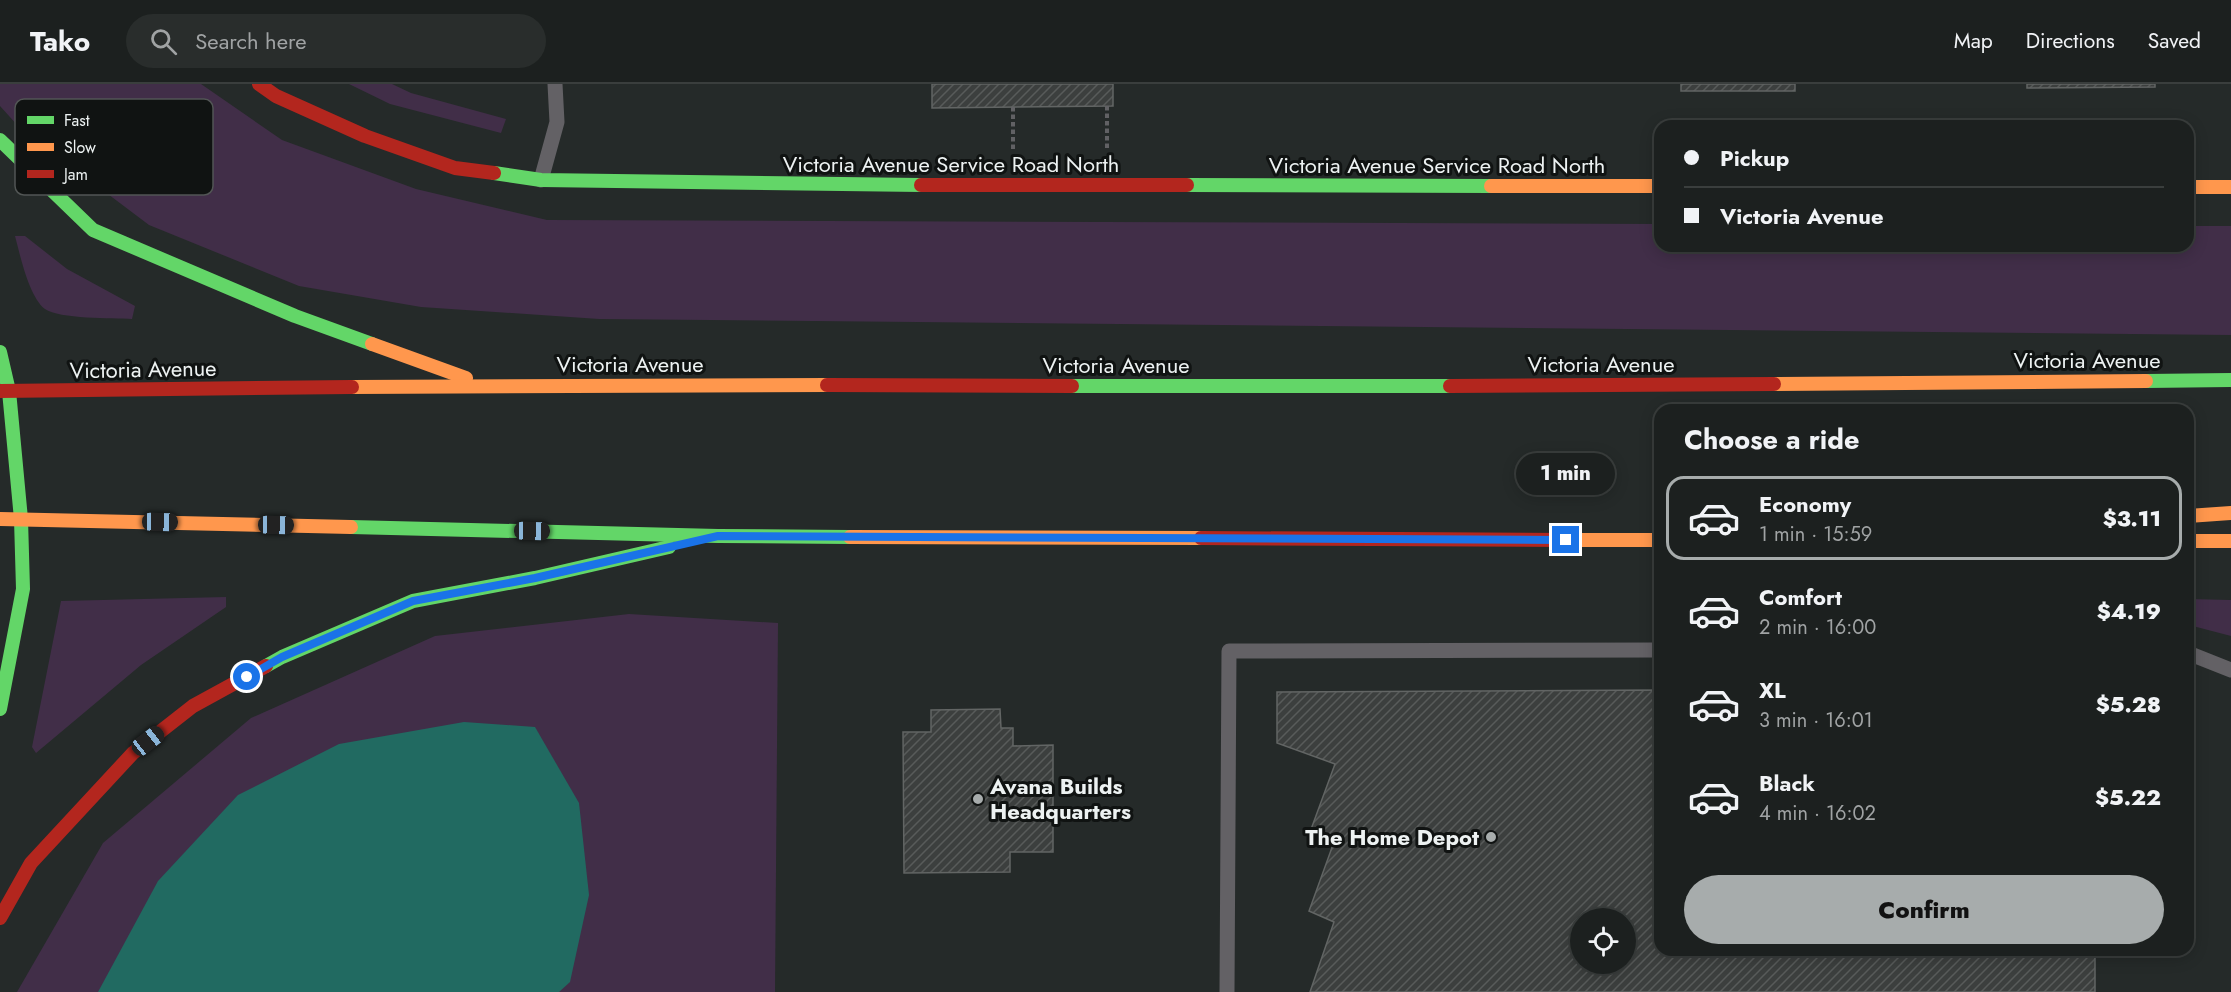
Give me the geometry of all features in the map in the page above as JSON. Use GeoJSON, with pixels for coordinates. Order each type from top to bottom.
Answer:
{"type":"FeatureCollection","features":[{"type":"Feature","properties":{"kind":"main road","name":"Victoria Avenue Service Road North"},"geometry":{"type":"LineString","coordinates":[[259,84],[276,96],[365,136],[455,168],[542,180],[876,185],[1654,186]]}},
{"type":"Feature","properties":{"kind":"main road"},"geometry":{"type":"LineString","coordinates":[[0,140],[15,155]]}},
{"type":"Feature","properties":{"kind":"main road"},"geometry":{"type":"LineString","coordinates":[[2194,187],[2231,187]]}},
{"type":"Feature","properties":{"kind":"main road"},"geometry":{"type":"LineString","coordinates":[[57,195],[93,230],[295,316],[485,385]]}},
{"type":"Feature","properties":{"kind":"main road"},"geometry":{"type":"LineString","coordinates":[[0,352],[21,519],[23,589],[0,709]]}},
{"type":"Feature","properties":{"kind":"main road","name":"Victoria Avenue"},"geometry":{"type":"LineString","coordinates":[[5,391],[485,385],[1483,386],[2231,380]]}},
{"type":"Feature","properties":{"kind":"main road"},"geometry":{"type":"LineString","coordinates":[[2194,516],[2231,513]]}},
{"type":"Feature","properties":{"kind":"main road"},"geometry":{"type":"LineString","coordinates":[[0,519],[718,536],[1654,540]]}},
{"type":"Feature","properties":{"kind":"main road"},"geometry":{"type":"LineString","coordinates":[[0,918],[31,863],[133,753],[193,706],[282,657],[413,601],[535,578],[718,536]]}},
{"type":"Feature","properties":{"kind":"main road"},"geometry":{"type":"LineString","coordinates":[[2194,541],[2231,541]]}},
{"type":"Feature","properties":{"kind":"lane"},"geometry":{"type":"LineString","coordinates":[[542,180],[557,122],[555,84]]}},
{"type":"Feature","properties":{"kind":"lane"},"geometry":{"type":"LineString","coordinates":[[1227,992],[1229,651],[1654,650]]}},
{"type":"Feature","properties":{"kind":"lane"},"geometry":{"type":"LineString","coordinates":[[2194,655],[2231,670]]}},
{"type":"Feature","properties":{"kind":"path"},"geometry":{"type":"LineString","coordinates":[[1107,106],[1107,185]]}},
{"type":"Feature","properties":{"kind":"shaded area"},"geometry":{"type":"Polygon","coordinates":[[[0,84],[201,84],[282,140],[416,189],[547,220],[1654,224],[1654,252],[2194,252],[2194,226],[2231,226],[2231,335],[599,319],[421,307],[299,286],[149,225],[109,195],[213,195],[213,99],[15,99],[15,123],[0,106],[0,84]]]}},
{"type":"Feature","properties":{"kind":"shaded area"},"geometry":{"type":"Polygon","coordinates":[[[349,84],[392,84],[411,93],[506,119],[501,133],[390,104],[349,84]]]}},
{"type":"Feature","properties":{"kind":"shaded area"},"geometry":{"type":"Polygon","coordinates":[[[15,236],[25,236],[67,269],[135,306],[132,319],[62,315],[45,309],[30,286],[15,236]]]}},
{"type":"Feature","properties":{"kind":"shaded area"},"geometry":{"type":"Polygon","coordinates":[[[226,597],[226,607],[141,665],[36,753],[32,747],[61,601],[226,597]]]}},
{"type":"Feature","properties":{"kind":"shaded area"},"geometry":{"type":"Polygon","coordinates":[[[2194,599],[2231,600],[2231,636],[2194,626],[2194,599]]]}},
{"type":"Feature","properties":{"kind":"shaded area"},"geometry":{"type":"Polygon","coordinates":[[[629,614],[778,623],[775,992],[17,992],[103,843],[251,718],[435,636],[629,614]]]}},
{"type":"Feature","properties":{"kind":"shaded area"},"geometry":{"type":"Polygon","coordinates":[[[464,722],[535,727],[579,803],[589,895],[570,982],[559,992],[98,992],[158,881],[238,795],[339,744],[464,722]]]}},
{"type":"Feature","properties":{"kind":"building"},"geometry":{"type":"Polygon","coordinates":[[[932,84],[1113,84],[1113,106],[932,108],[932,84]]]}},
{"type":"Feature","properties":{"kind":"building"},"geometry":{"type":"Polygon","coordinates":[[[1681,84],[1795,84],[1795,91],[1681,91],[1681,84]]]}},
{"type":"Feature","properties":{"kind":"building"},"geometry":{"type":"Polygon","coordinates":[[[2027,84],[2155,84],[2155,87],[2027,88],[2027,84]]]}},
{"type":"Feature","properties":{"kind":"building","name":"The Home Depot"},"geometry":{"type":"Polygon","coordinates":[[[1654,690],[1654,956],[2095,956],[2095,992],[1310,992],[1334,922],[1309,911],[1334,842],[1310,832],[1335,764],[1277,743],[1277,692],[1654,690]]]}},
{"type":"Feature","properties":{"kind":"building","name":"Avana Builds Headquarters"},"geometry":{"type":"Polygon","coordinates":[[[1000,709],[1001,728],[1013,728],[1013,746],[1053,745],[1053,852],[1010,852],[1010,872],[904,873],[903,732],[931,732],[931,710],[1000,709]]]}},
{"type":"Feature","properties":{"kind":"traffic: fast"},"geometry":{"type":"LineString","coordinates":[[0,140],[15,155]]}},
{"type":"Feature","properties":{"kind":"traffic: fast"},"geometry":{"type":"LineString","coordinates":[[494,173],[541,180],[921,185]]}},
{"type":"Feature","properties":{"kind":"traffic: fast"},"geometry":{"type":"LineString","coordinates":[[1187,185],[1491,186]]}},
{"type":"Feature","properties":{"kind":"traffic: fast"},"geometry":{"type":"LineString","coordinates":[[57,195],[93,230],[295,316],[372,344]]}},
{"type":"Feature","properties":{"kind":"traffic: fast"},"geometry":{"type":"LineString","coordinates":[[0,352],[9,391],[21,519],[23,589],[0,709]]}},
{"type":"Feature","properties":{"kind":"traffic: fast"},"geometry":{"type":"LineString","coordinates":[[2146,381],[2231,380]]}},
{"type":"Feature","properties":{"kind":"traffic: fast"},"geometry":{"type":"LineString","coordinates":[[1072,386],[1450,386]]}},
{"type":"Feature","properties":{"kind":"traffic: fast"},"geometry":{"type":"LineString","coordinates":[[351,527],[850,537]]}},
{"type":"Feature","properties":{"kind":"traffic: fast"},"geometry":{"type":"LineString","coordinates":[[266,666],[413,601],[535,578],[669,547]]}},
{"type":"Feature","properties":{"kind":"traffic: slow"},"geometry":{"type":"LineString","coordinates":[[1491,186],[1654,186]]}},
{"type":"Feature","properties":{"kind":"traffic: slow"},"geometry":{"type":"LineString","coordinates":[[2194,187],[2231,187]]}},
{"type":"Feature","properties":{"kind":"traffic: slow"},"geometry":{"type":"LineString","coordinates":[[372,344],[466,378]]}},
{"type":"Feature","properties":{"kind":"traffic: slow"},"geometry":{"type":"LineString","coordinates":[[1774,384],[2146,381]]}},
{"type":"Feature","properties":{"kind":"traffic: slow"},"geometry":{"type":"LineString","coordinates":[[352,387],[827,385]]}},
{"type":"Feature","properties":{"kind":"traffic: slow"},"geometry":{"type":"LineString","coordinates":[[2194,516],[2231,513]]}},
{"type":"Feature","properties":{"kind":"traffic: slow"},"geometry":{"type":"LineString","coordinates":[[0,519],[351,527]]}},
{"type":"Feature","properties":{"kind":"traffic: slow"},"geometry":{"type":"LineString","coordinates":[[850,537],[1201,538]]}},
{"type":"Feature","properties":{"kind":"traffic: slow"},"geometry":{"type":"LineString","coordinates":[[1569,540],[1654,540]]}},
{"type":"Feature","properties":{"kind":"traffic: slow"},"geometry":{"type":"LineString","coordinates":[[2194,541],[2231,541]]}},
{"type":"Feature","properties":{"kind":"traffic: jam"},"geometry":{"type":"LineString","coordinates":[[259,84],[276,96],[365,136],[455,168],[494,173]]}},
{"type":"Feature","properties":{"kind":"traffic: jam"},"geometry":{"type":"LineString","coordinates":[[921,185],[1187,185]]}},
{"type":"Feature","properties":{"kind":"traffic: jam"},"geometry":{"type":"LineString","coordinates":[[1450,386],[1774,384]]}},
{"type":"Feature","properties":{"kind":"traffic: jam"},"geometry":{"type":"LineString","coordinates":[[827,385],[1072,386]]}},
{"type":"Feature","properties":{"kind":"traffic: jam"},"geometry":{"type":"LineString","coordinates":[[0,391],[352,387]]}},
{"type":"Feature","properties":{"kind":"traffic: jam"},"geometry":{"type":"LineString","coordinates":[[1201,538],[1569,540]]}},
{"type":"Feature","properties":{"kind":"traffic: jam"},"geometry":{"type":"LineString","coordinates":[[0,918],[31,863],[133,753],[193,706],[266,666]]}},
{"type":"Feature","properties":{"kind":"place","name":"Avana Builds Headquarters"},"geometry":{"type":"Point","coordinates":[978,799]}},
{"type":"Feature","properties":{"kind":"place","name":"The Home Depot"},"geometry":{"type":"Point","coordinates":[1491,837]}},
{"type":"Feature","properties":{"kind":"route"},"geometry":{"type":"LineString","coordinates":[[247,677],[282,657],[413,601],[535,578],[718,536],[1566,540]]}}]}
